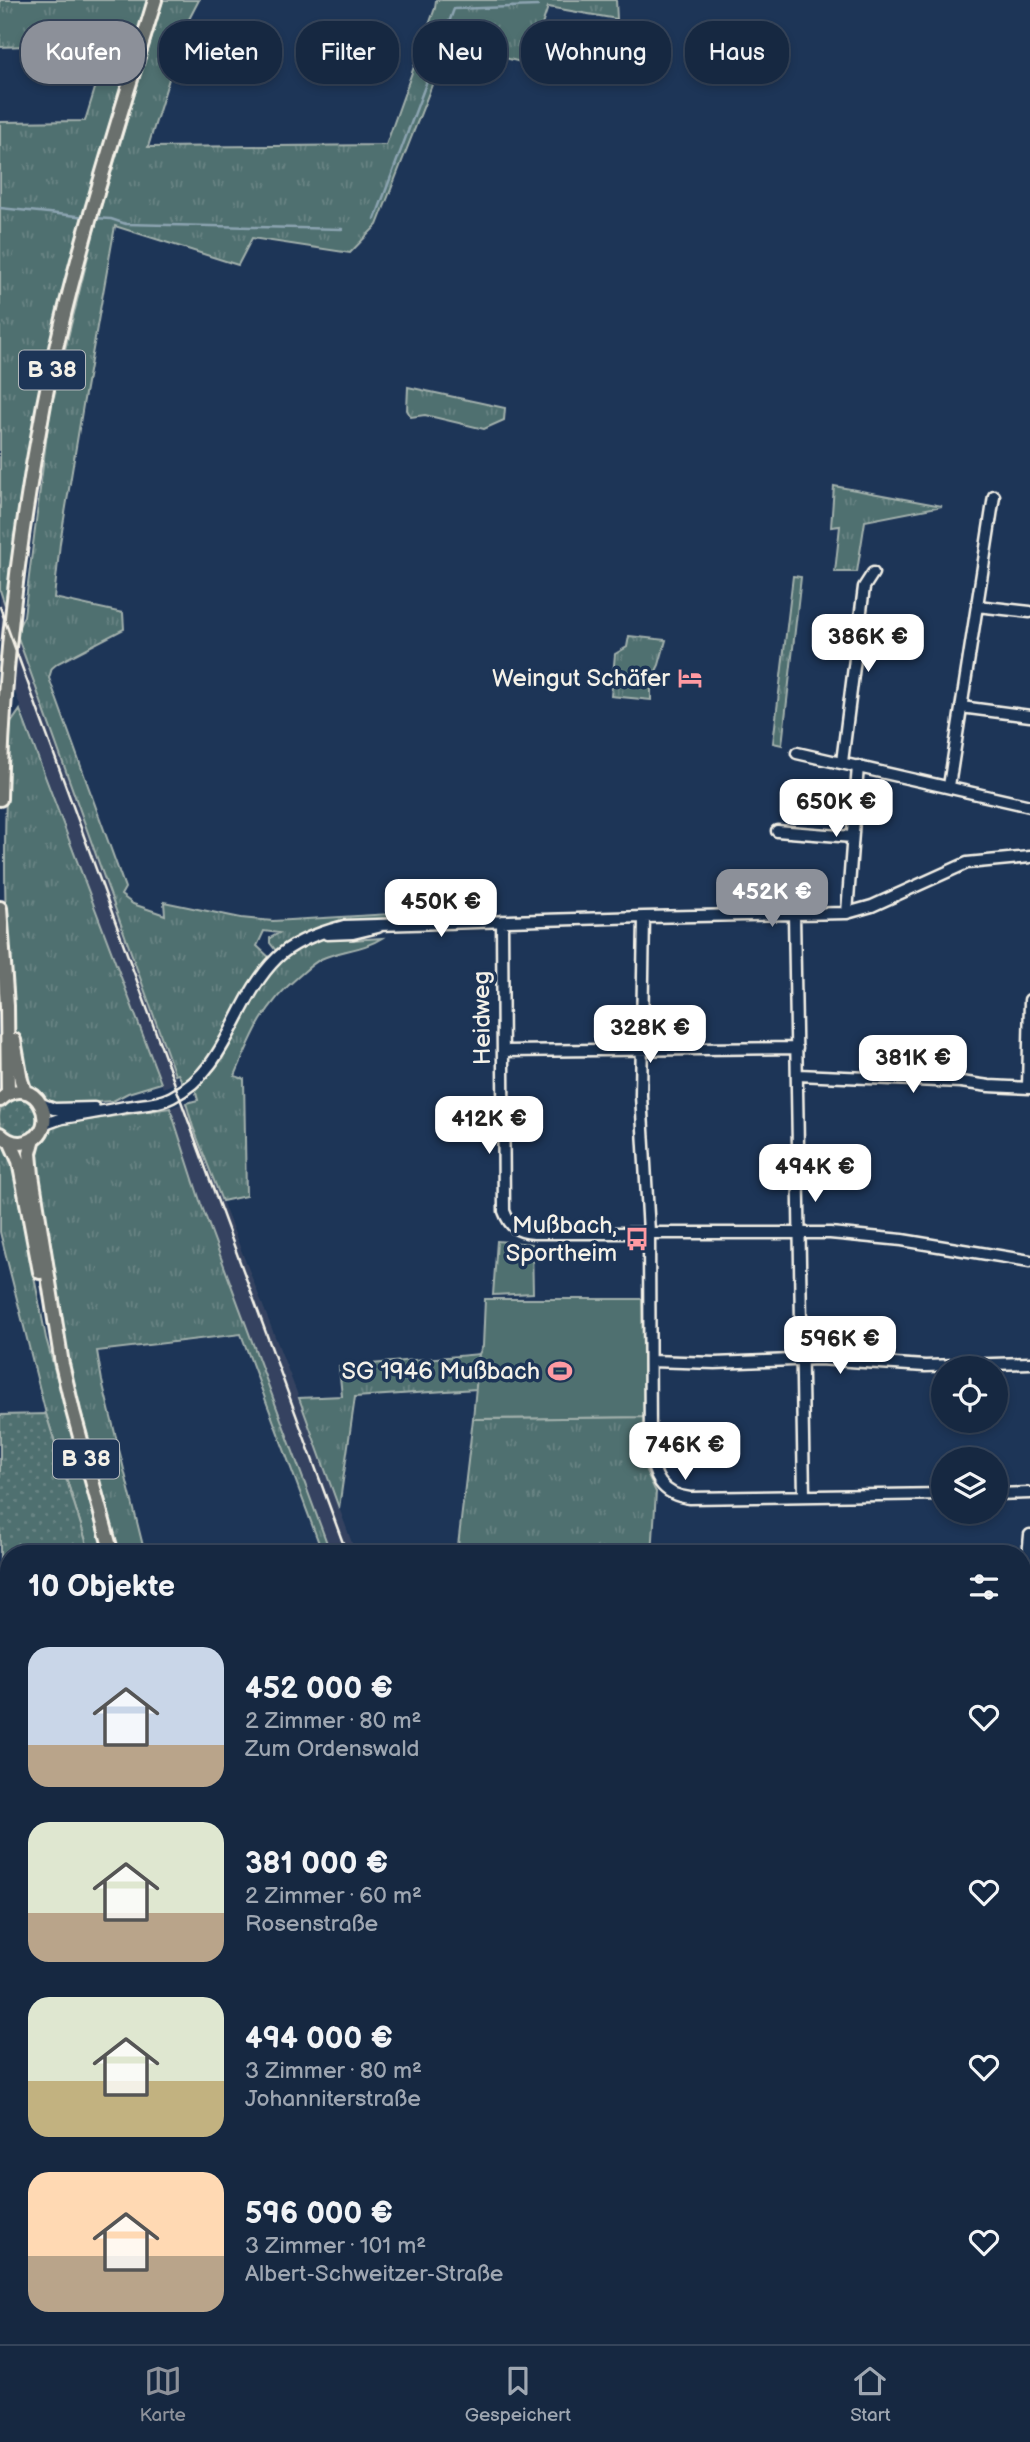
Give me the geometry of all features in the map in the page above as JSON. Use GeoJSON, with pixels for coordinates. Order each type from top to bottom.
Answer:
{"type":"FeatureCollection","features":[{"type":"Feature","properties":{"kind":"main road","name":"B 38"},"geometry":{"type":"LineString","coordinates":[[0,799],[4,703],[13,600],[44,403],[87,228],[155,0]]}},
{"type":"Feature","properties":{"kind":"main road"},"geometry":{"type":"LineString","coordinates":[[0,908],[7,1006],[4,1097],[25,1092],[41,1104],[45,1117],[38,1133],[21,1143],[3,1136]]}},
{"type":"Feature","properties":{"kind":"main road"},"geometry":{"type":"LineString","coordinates":[[7,1006],[25,1092]]}},
{"type":"Feature","properties":{"kind":"main road","name":"B 38"},"geometry":{"type":"LineString","coordinates":[[38,1133],[30,1153],[62,1364]]}},
{"type":"Feature","properties":{"kind":"main road","name":"B 38"},"geometry":{"type":"LineString","coordinates":[[3,1136],[19,1161],[46,1300],[73,1411],[110,1545]]}},
{"type":"Feature","properties":{"kind":"street"},"geometry":{"type":"LineString","coordinates":[[949,786],[994,496]]}},
{"type":"Feature","properties":{"kind":"street"},"geometry":{"type":"LineString","coordinates":[[842,762],[864,587],[866,580],[873,573]]}},
{"type":"Feature","properties":{"kind":"street"},"geometry":{"type":"LineString","coordinates":[[977,606],[1030,612]]}},
{"type":"Feature","properties":{"kind":"street"},"geometry":{"type":"LineString","coordinates":[[961,707],[1030,716]]}},
{"type":"Feature","properties":{"kind":"street"},"geometry":{"type":"LineString","coordinates":[[797,753],[1030,806]]}},
{"type":"Feature","properties":{"kind":"street"},"geometry":{"type":"LineString","coordinates":[[847,913],[858,766]]}},
{"type":"Feature","properties":{"kind":"street"},"geometry":{"type":"LineString","coordinates":[[777,831],[852,837]]}},
{"type":"Feature","properties":{"kind":"street"},"geometry":{"type":"LineString","coordinates":[[38,1133],[48,1123],[62,1118],[163,1101],[184,1090],[214,1062],[253,987],[268,968],[288,949],[323,933],[353,933],[380,926],[502,921],[847,913],[872,906],[967,863],[1030,857]]}},
{"type":"Feature","properties":{"kind":"street"},"geometry":{"type":"LineString","coordinates":[[794,914],[804,1496]]}},
{"type":"Feature","properties":{"kind":"street"},"geometry":{"type":"LineString","coordinates":[[643,916],[641,1128],[649,1232],[652,1464],[659,1482],[678,1497],[690,1498],[931,1494]]}},
{"type":"Feature","properties":{"kind":"street","name":"Heidweg"},"geometry":{"type":"LineString","coordinates":[[502,921],[505,1211],[511,1226],[534,1233],[649,1232]]}},
{"type":"Feature","properties":{"kind":"street"},"geometry":{"type":"LineString","coordinates":[[798,1075],[961,1082],[1029,1088],[1030,1000]]}},
{"type":"Feature","properties":{"kind":"street"},"geometry":{"type":"LineString","coordinates":[[503,1051],[797,1048]]}},
{"type":"Feature","properties":{"kind":"street"},"geometry":{"type":"LineString","coordinates":[[41,1104],[54,1109],[122,1108]]}},
{"type":"Feature","properties":{"kind":"street"},"geometry":{"type":"LineString","coordinates":[[649,1232],[800,1232],[902,1240],[1030,1260]]}},
{"type":"Feature","properties":{"kind":"street"},"geometry":{"type":"LineString","coordinates":[[650,1361],[715,1363],[801,1359],[925,1366],[1030,1363]]}},
{"type":"Feature","properties":{"kind":"street"},"geometry":{"type":"LineString","coordinates":[[1008,1494],[1030,1493]]}},
{"type":"Feature","properties":{"kind":"shaded area"},"geometry":{"type":"Polygon","coordinates":[[[0,590],[55,735],[178,1082],[163,1088],[0,652],[0,590]]]}},
{"type":"Feature","properties":{"kind":"shaded area"},"geometry":{"type":"Polygon","coordinates":[[[186,1102],[193,1127],[299,1398],[353,1545],[328,1545],[201,1204],[170,1108],[186,1102]]]}},
{"type":"Feature","properties":{"kind":"green space"},"geometry":{"type":"Polygon","coordinates":[[[0,0],[147,0],[141,21],[21,21],[21,46],[0,47],[0,0]]]}},
{"type":"Feature","properties":{"kind":"green space"},"geometry":{"type":"Polygon","coordinates":[[[163,0],[199,0],[188,21],[159,21],[159,84],[167,84],[148,147],[386,145],[413,70],[413,84],[432,84],[377,225],[350,253],[252,238],[238,265],[115,226],[60,543],[54,598],[123,613],[124,629],[58,663],[52,668],[49,678],[125,888],[121,895],[133,904],[165,915],[164,902],[241,918],[273,921],[390,914],[390,918],[330,926],[302,936],[277,952],[270,943],[270,938],[279,933],[264,931],[257,946],[270,958],[243,993],[208,1061],[184,1085],[178,1074],[175,1075],[16,632],[24,616],[50,410],[96,224],[138,84],[145,84],[145,60],[163,0]]]}},
{"type":"Feature","properties":{"kind":"green space"},"geometry":{"type":"Polygon","coordinates":[[[436,0],[616,0],[617,19],[548,7],[543,21],[521,21],[521,62],[507,59],[507,21],[430,21],[436,0]]]}},
{"type":"Feature","properties":{"kind":"green space"},"geometry":{"type":"Polygon","coordinates":[[[96,84],[124,84],[40,397],[5,605],[0,590],[0,122],[85,121],[96,84]]]}},
{"type":"Feature","properties":{"kind":"green space"},"geometry":{"type":"Polygon","coordinates":[[[408,387],[505,408],[504,420],[484,429],[425,415],[411,417],[407,410],[408,387]]]}},
{"type":"Feature","properties":{"kind":"green space"},"geometry":{"type":"Polygon","coordinates":[[[834,486],[942,506],[865,521],[857,572],[835,572],[840,526],[831,527],[834,486]]]}},
{"type":"Feature","properties":{"kind":"green space"},"geometry":{"type":"Polygon","coordinates":[[[793,576],[801,577],[782,745],[773,743],[793,576]]]}},
{"type":"Feature","properties":{"kind":"green space"},"geometry":{"type":"Polygon","coordinates":[[[629,636],[666,640],[651,681],[651,700],[611,696],[615,654],[627,647],[629,636]]]}},
{"type":"Feature","properties":{"kind":"green space"},"geometry":{"type":"Polygon","coordinates":[[[20,710],[161,1083],[128,1093],[113,1101],[53,1105],[31,1088],[21,1065],[8,956],[5,847],[8,738],[11,723],[20,710]]]}},
{"type":"Feature","properties":{"kind":"green space"},"geometry":{"type":"Polygon","coordinates":[[[328,937],[346,937],[351,940],[382,938],[315,962],[287,987],[260,1022],[235,1076],[244,1079],[246,1196],[222,1201],[186,1103],[198,1100],[195,1089],[213,1071],[262,982],[278,963],[299,947],[328,937]]]}},
{"type":"Feature","properties":{"kind":"green space"},"geometry":{"type":"Polygon","coordinates":[[[18,1098],[31,1104],[37,1117],[31,1130],[18,1136],[5,1130],[-1,1117],[5,1104],[18,1098]]]}},
{"type":"Feature","properties":{"kind":"green space"},"geometry":{"type":"Polygon","coordinates":[[[170,1108],[201,1204],[328,1545],[320,1545],[241,1334],[97,1351],[143,1545],[117,1545],[67,1359],[34,1147],[49,1128],[60,1124],[170,1108]]]}},
{"type":"Feature","properties":{"kind":"green space"},"geometry":{"type":"Polygon","coordinates":[[[0,1140],[11,1152],[14,1163],[46,1338],[103,1545],[87,1545],[46,1414],[0,1232],[0,1140]]]}},
{"type":"Feature","properties":{"kind":"green space"},"geometry":{"type":"Polygon","coordinates":[[[497,1241],[532,1244],[533,1293],[493,1295],[497,1241]]]}},
{"type":"Feature","properties":{"kind":"green space","name":"SG 1946 Mußbach"},"geometry":{"type":"Polygon","coordinates":[[[485,1299],[642,1299],[644,1417],[473,1419],[479,1354],[483,1346],[485,1299]]]}},
{"type":"Feature","properties":{"kind":"green space"},"geometry":{"type":"Polygon","coordinates":[[[479,1354],[476,1389],[355,1397],[339,1508],[299,1398],[342,1396],[339,1367],[479,1354]]]}},
{"type":"Feature","properties":{"kind":"green space"},"geometry":{"type":"Polygon","coordinates":[[[46,1414],[87,1545],[0,1545],[0,1415],[46,1414]]]}},
{"type":"Feature","properties":{"kind":"green space"},"geometry":{"type":"Polygon","coordinates":[[[644,1417],[642,1457],[656,1492],[653,1545],[458,1545],[473,1419],[644,1417]]]}},
{"type":"Feature","properties":{"kind":"waterway"},"geometry":{"type":"LineString","coordinates":[[375,219],[454,9],[538,6]]}},
{"type":"Feature","properties":{"kind":"waterway"},"geometry":{"type":"LineString","coordinates":[[0,208],[87,217]]}},
{"type":"Feature","properties":{"kind":"waterway"},"geometry":{"type":"LineString","coordinates":[[94,218],[111,219],[126,224],[342,229]]}},
{"type":"Feature","properties":{"kind":"railway"},"geometry":{"type":"LineString","coordinates":[[0,607],[344,1545]]}},
{"type":"Feature","properties":{"kind":"place","name":"Weingut Schäfer"},"geometry":{"type":"Point","coordinates":[690,678]}},
{"type":"Feature","properties":{"kind":"place","name":"Mußbach, Sportheim"},"geometry":{"type":"Point","coordinates":[637,1239]}},
{"type":"Feature","properties":{"kind":"place","name":"SG 1946 Mußbach"},"geometry":{"type":"Point","coordinates":[560,1371]}}]}
